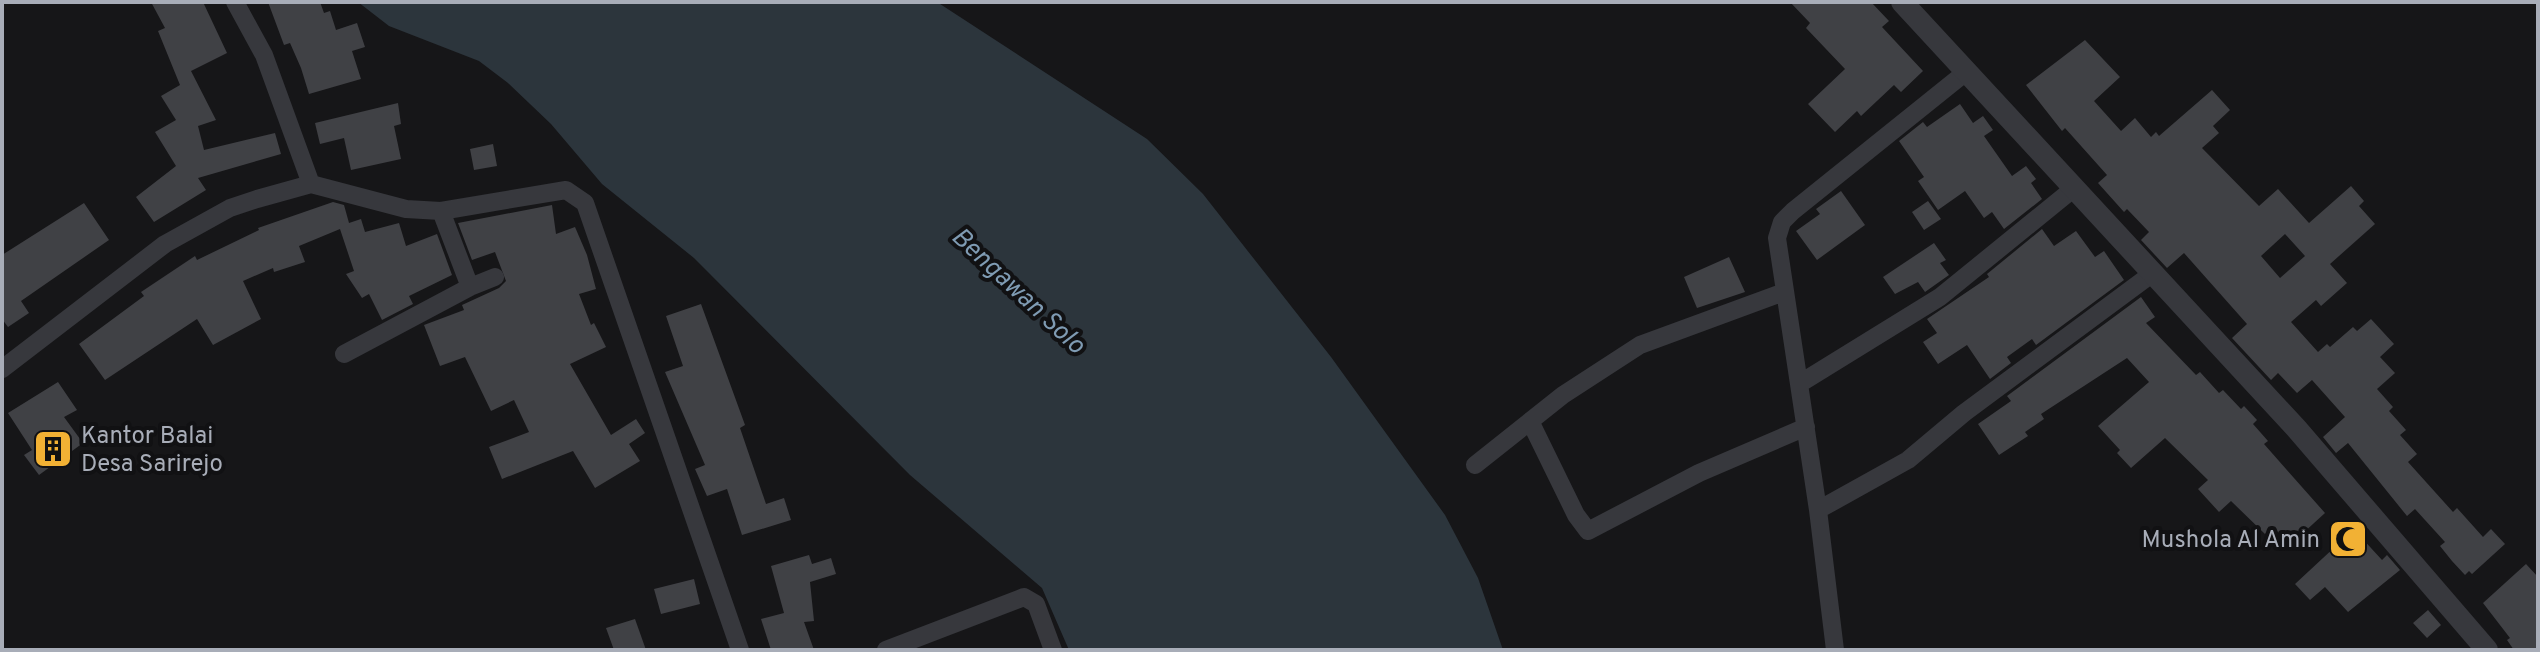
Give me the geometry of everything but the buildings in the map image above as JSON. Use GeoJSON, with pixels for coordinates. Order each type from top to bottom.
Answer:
{"type":"FeatureCollection","features":[{"type":"Feature","properties":{"kind":"street"},"geometry":{"type":"LineString","coordinates":[[235,2],[264,55],[311,184]]}},
{"type":"Feature","properties":{"kind":"street"},"geometry":{"type":"LineString","coordinates":[[1902,2],[2296,428],[2487,650]]}},
{"type":"Feature","properties":{"kind":"street"},"geometry":{"type":"LineString","coordinates":[[1835,650],[1818,510],[1777,238],[1782,222],[1966,72]]}},
{"type":"Feature","properties":{"kind":"street"},"geometry":{"type":"LineString","coordinates":[[2,369],[165,244],[230,208],[311,184],[406,209],[441,211],[560,189],[574,193],[585,203],[740,650]]}},
{"type":"Feature","properties":{"kind":"street"},"geometry":{"type":"LineString","coordinates":[[1799,384],[1940,297],[2073,189]]}},
{"type":"Feature","properties":{"kind":"street"},"geometry":{"type":"LineString","coordinates":[[441,211],[470,287]]}},
{"type":"Feature","properties":{"kind":"street"},"geometry":{"type":"LineString","coordinates":[[1818,510],[1908,460],[1964,413],[2153,273]]}},
{"type":"Feature","properties":{"kind":"street"},"geometry":{"type":"LineString","coordinates":[[344,354],[470,287],[495,277]]}},
{"type":"Feature","properties":{"kind":"street"},"geometry":{"type":"LineString","coordinates":[[1475,465],[1605,365],[1640,345],[1784,292]]}},
{"type":"Feature","properties":{"kind":"street"},"geometry":{"type":"LineString","coordinates":[[1530,421],[1576,515],[1588,531],[1699,473],[1806,427]]}},
{"type":"Feature","properties":{"kind":"street"},"geometry":{"type":"LineString","coordinates":[[886,650],[1024,597],[1036,604],[1053,650]]}},
{"type":"Feature","properties":{"kind":"water","name":"Bengawan Solo"},"geometry":{"type":"Polygon","coordinates":[[[358,2],[937,2],[1147,139],[1203,194],[1331,357],[1445,515],[1478,578],[1503,650],[1069,650],[1042,588],[910,475],[694,258],[602,184],[551,124],[508,83],[479,61],[389,26],[358,2]]]}},
{"type":"Feature","properties":{"kind":"place","name":"Kantor Balai Desa Sarirejo"},"geometry":{"type":"Point","coordinates":[53,449]}},
{"type":"Feature","properties":{"kind":"place","name":"Mushola Al Amin"},"geometry":{"type":"Point","coordinates":[2348,539]}}]}
